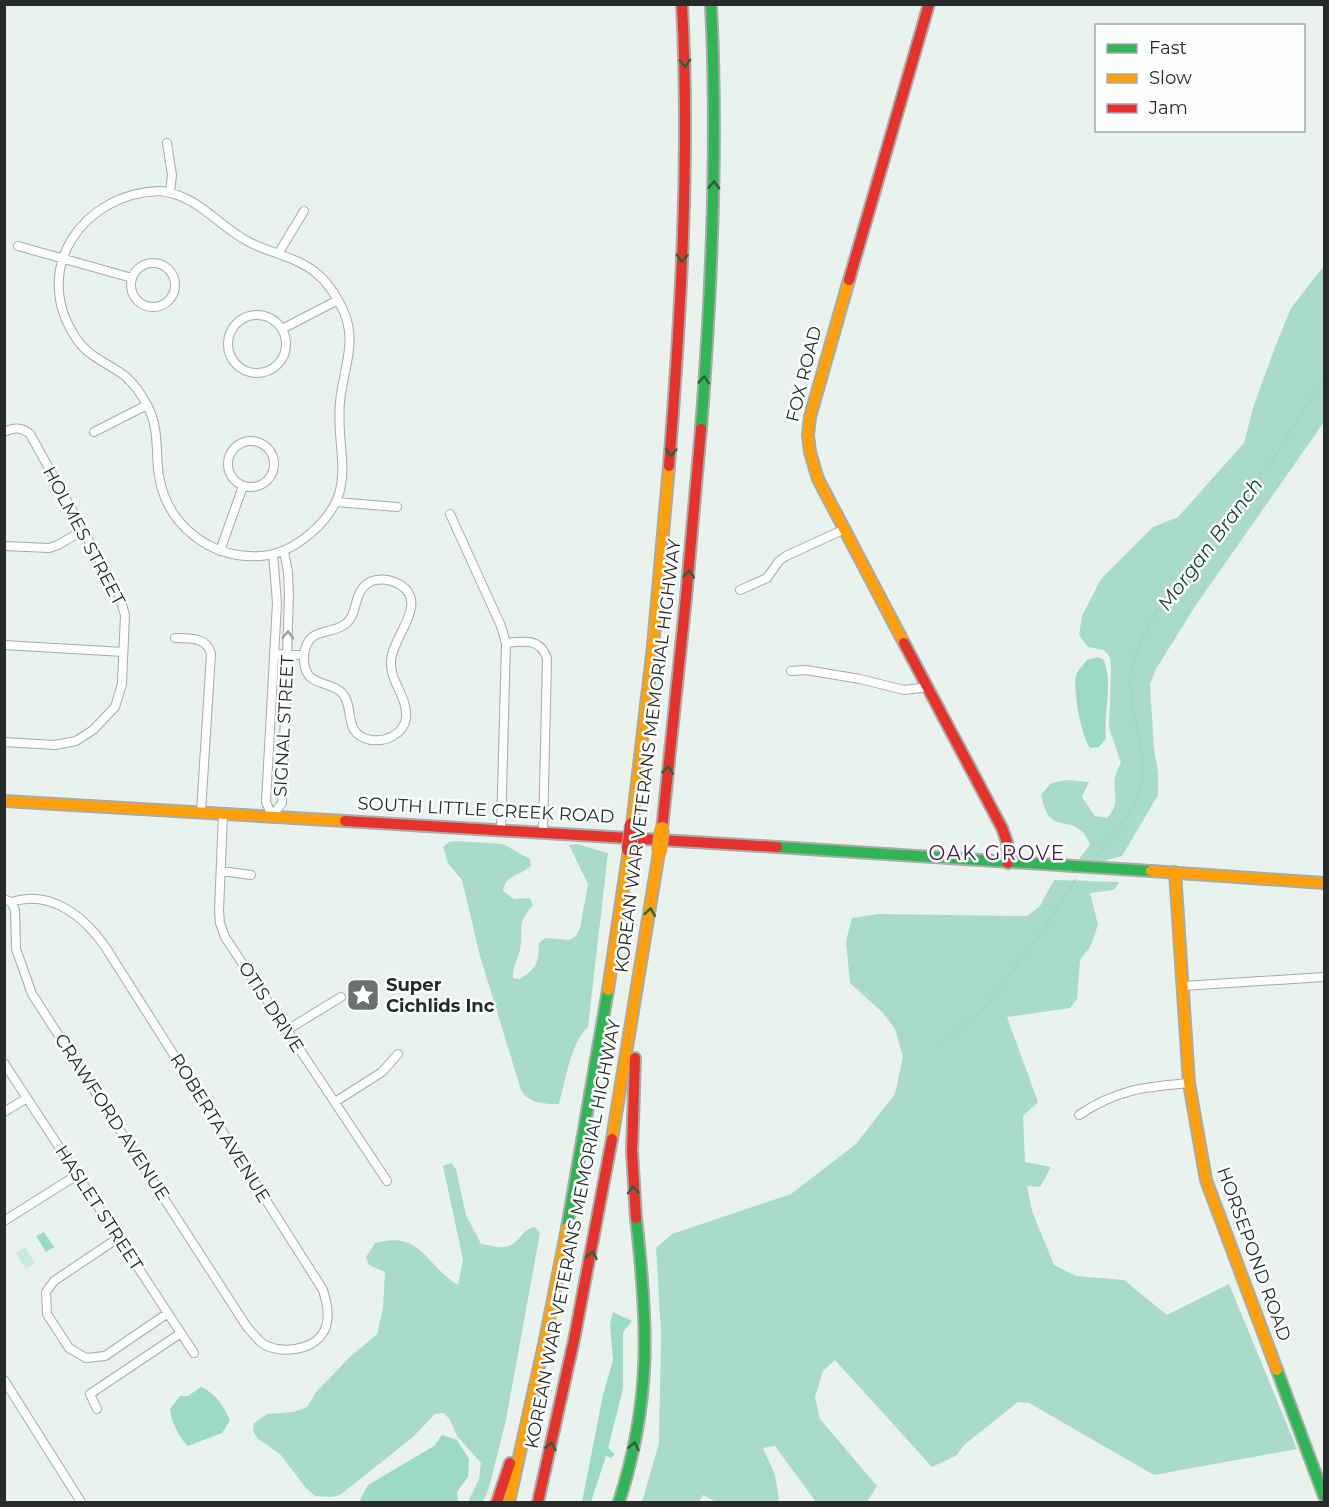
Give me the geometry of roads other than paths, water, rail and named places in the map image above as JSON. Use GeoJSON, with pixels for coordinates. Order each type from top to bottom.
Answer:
{"type":"FeatureCollection","features":[{"type":"Feature","properties":{"kind":"main road","name":"KOREAN WAR VETERANS MEMORIAL HIGHWAY"},"geometry":{"type":"LineString","coordinates":[[509,1503],[565,1242],[585,1130],[632,825],[644,729],[657,603],[677,354],[686,135],[682,4]]}},
{"type":"Feature","properties":{"kind":"main road","name":"KOREAN WAR VETERANS MEMORIAL HIGHWAY"},"geometry":{"type":"LineString","coordinates":[[538,1503],[591,1256],[641,970],[662,828],[687,601],[708,324],[715,126],[711,4]]}},
{"type":"Feature","properties":{"kind":"main road","name":"FOX ROAD"},"geometry":{"type":"LineString","coordinates":[[929,4],[810,418],[807,438],[810,457],[819,479],[1002,828],[1007,842],[1008,862]]}},
{"type":"Feature","properties":{"kind":"main road","name":"SOUTH LITTLE CREEK ROAD"},"geometry":{"type":"LineString","coordinates":[[4,801],[664,839],[1324,883]]}},
{"type":"Feature","properties":{"kind":"main road","name":"HORSEPOND ROAD"},"geometry":{"type":"LineString","coordinates":[[1175,873],[1190,1083],[1200,1152],[1209,1188],[1324,1496]]}},
{"type":"Feature","properties":{"kind":"main road"},"geometry":{"type":"LineString","coordinates":[[619,1503],[637,1434],[645,1370],[645,1307],[634,1199],[631,1133],[641,970]]}},
{"type":"Feature","properties":{"kind":"main road"},"geometry":{"type":"LineString","coordinates":[[497,1503],[536,1380]]}},
{"type":"Feature","properties":{"kind":"street"},"geometry":{"type":"LineString","coordinates":[[167,142],[172,176],[170,192]]}},
{"type":"Feature","properties":{"kind":"street"},"geometry":{"type":"LineString","coordinates":[[139,192],[170,192],[199,204],[240,237],[302,263],[315,272],[329,286],[338,300],[348,325],[350,342],[340,405],[343,464],[336,502],[326,519],[284,551],[253,556],[220,551],[198,540],[176,519],[167,503],[159,476],[156,428],[147,405],[130,381],[94,357],[81,345],[72,333],[63,309],[60,278],[70,243],[78,228],[99,208],[118,199],[139,192]]}},
{"type":"Feature","properties":{"kind":"street"},"geometry":{"type":"LineString","coordinates":[[278,254],[304,211]]}},
{"type":"Feature","properties":{"kind":"street"},"geometry":{"type":"LineString","coordinates":[[18,246],[132,278]]}},
{"type":"Feature","properties":{"kind":"street"},"geometry":{"type":"LineString","coordinates":[[154,263],[167,268],[172,274],[175,288],[168,301],[155,307],[148,306],[136,299],[131,285],[132,278],[140,267],[154,263]]}},
{"type":"Feature","properties":{"kind":"street"},"geometry":{"type":"LineString","coordinates":[[282,329],[338,300]]}},
{"type":"Feature","properties":{"kind":"street"},"geometry":{"type":"LineString","coordinates":[[248,316],[267,316],[282,329],[286,338],[286,347],[283,357],[270,370],[252,373],[235,364],[227,346],[232,328],[239,320],[248,316]]}},
{"type":"Feature","properties":{"kind":"street"},"geometry":{"type":"LineString","coordinates":[[94,432],[147,405]]}},
{"type":"Feature","properties":{"kind":"street","name":"HOLMES STREET"},"geometry":{"type":"LineString","coordinates":[[4,432],[21,428],[34,441],[122,602],[125,615],[118,701],[110,714],[76,741],[55,745],[4,742]]}},
{"type":"Feature","properties":{"kind":"street"},"geometry":{"type":"LineString","coordinates":[[247,441],[261,443],[268,448],[274,462],[270,477],[258,486],[243,486],[231,476],[228,462],[230,455],[234,448],[247,441]]}},
{"type":"Feature","properties":{"kind":"street"},"geometry":{"type":"LineString","coordinates":[[220,551],[243,486]]}},
{"type":"Feature","properties":{"kind":"street"},"geometry":{"type":"LineString","coordinates":[[336,502],[397,507]]}},
{"type":"Feature","properties":{"kind":"street"},"geometry":{"type":"LineString","coordinates":[[450,514],[501,626],[506,643],[501,830]]}},
{"type":"Feature","properties":{"kind":"street"},"geometry":{"type":"LineString","coordinates":[[740,590],[766,578],[779,561],[786,556],[845,529]]}},
{"type":"Feature","properties":{"kind":"street"},"geometry":{"type":"LineString","coordinates":[[4,546],[49,548],[82,531]]}},
{"type":"Feature","properties":{"kind":"street","name":"SIGNAL STREET"},"geometry":{"type":"LineString","coordinates":[[273,554],[277,603],[266,802],[272,816],[282,803],[290,585],[284,551]]}},
{"type":"Feature","properties":{"kind":"street"},"geometry":{"type":"LineString","coordinates":[[383,579],[394,582],[404,588],[410,597],[411,610],[408,621],[393,649],[390,662],[392,675],[406,711],[406,718],[400,730],[383,740],[370,740],[358,734],[350,720],[347,703],[342,693],[314,680],[304,665],[304,656],[306,645],[313,636],[348,622],[353,614],[358,594],[366,585],[383,579]]}},
{"type":"Feature","properties":{"kind":"street"},"geometry":{"type":"LineString","coordinates":[[175,638],[202,641],[210,649],[211,654],[201,812]]}},
{"type":"Feature","properties":{"kind":"street"},"geometry":{"type":"LineString","coordinates":[[506,643],[520,641],[536,643],[542,647],[547,658],[543,832]]}},
{"type":"Feature","properties":{"kind":"street"},"geometry":{"type":"LineString","coordinates":[[4,645],[123,652]]}},
{"type":"Feature","properties":{"kind":"street"},"geometry":{"type":"LineString","coordinates":[[274,654],[304,656]]}},
{"type":"Feature","properties":{"kind":"street"},"geometry":{"type":"LineString","coordinates":[[791,671],[806,670],[860,679],[894,689],[910,690],[928,687]]}},
{"type":"Feature","properties":{"kind":"street","name":"OTIS DRIVE"},"geometry":{"type":"LineString","coordinates":[[223,813],[219,911],[222,930],[387,1181]]}},
{"type":"Feature","properties":{"kind":"street"},"geometry":{"type":"LineString","coordinates":[[221,872],[251,875]]}},
{"type":"Feature","properties":{"kind":"street","name":"ROBERTA AVENUE"},"geometry":{"type":"LineString","coordinates":[[8,900],[31,898],[61,906],[84,921],[97,934],[323,1290],[328,1308],[327,1324],[320,1335],[306,1348],[288,1351],[266,1346],[247,1327]]}},
{"type":"Feature","properties":{"kind":"street","name":"CRAWFORD AVENUE"},"geometry":{"type":"LineString","coordinates":[[8,900],[15,910],[16,949],[32,994],[247,1327]]}},
{"type":"Feature","properties":{"kind":"street"},"geometry":{"type":"LineString","coordinates":[[1183,986],[1324,977]]}},
{"type":"Feature","properties":{"kind":"street"},"geometry":{"type":"LineString","coordinates":[[287,1030],[341,998]]}},
{"type":"Feature","properties":{"kind":"street"},"geometry":{"type":"LineString","coordinates":[[335,1102],[382,1072],[398,1054]]}},
{"type":"Feature","properties":{"kind":"street","name":"HASLET STREET"},"geometry":{"type":"LineString","coordinates":[[4,1063],[7,1074],[27,1098],[194,1353]]}},
{"type":"Feature","properties":{"kind":"street"},"geometry":{"type":"LineString","coordinates":[[1079,1115],[1092,1106],[1132,1089],[1190,1083]]}},
{"type":"Feature","properties":{"kind":"street"},"geometry":{"type":"LineString","coordinates":[[4,1112],[27,1098]]}},
{"type":"Feature","properties":{"kind":"street"},"geometry":{"type":"LineString","coordinates":[[4,1221],[77,1174]]}},
{"type":"Feature","properties":{"kind":"street"},"geometry":{"type":"LineString","coordinates":[[118,1238],[54,1281],[46,1292],[47,1314],[69,1348],[86,1358],[105,1356],[168,1313]]}},
{"type":"Feature","properties":{"kind":"street"},"geometry":{"type":"LineString","coordinates":[[97,1409],[90,1394],[181,1333]]}},
{"type":"Feature","properties":{"kind":"street"},"geometry":{"type":"LineString","coordinates":[[4,1380],[81,1503]]}},
{"type":"Feature","properties":{"kind":"waterway","name":"Morgan Branch"},"geometry":{"type":"LineString","coordinates":[[1097,855],[1129,814],[1141,786],[1142,754],[1130,687],[1135,655],[1146,630],[1175,584],[1269,464],[1324,376]]}},
{"type":"Feature","properties":{"kind":"waterway","name":"Morgan Branch"},"geometry":{"type":"LineString","coordinates":[[942,1042],[983,1010],[1045,927],[1075,880]]}},
{"type":"Feature","properties":{"kind":"place","name":"Super Cichlids Inc"},"geometry":{"type":"Point","coordinates":[363,995]}},
{"type":"Feature","properties":{"kind":"district","name":"OAK GROVE"},"geometry":{"type":"Point","coordinates":[997,853]}}]}
